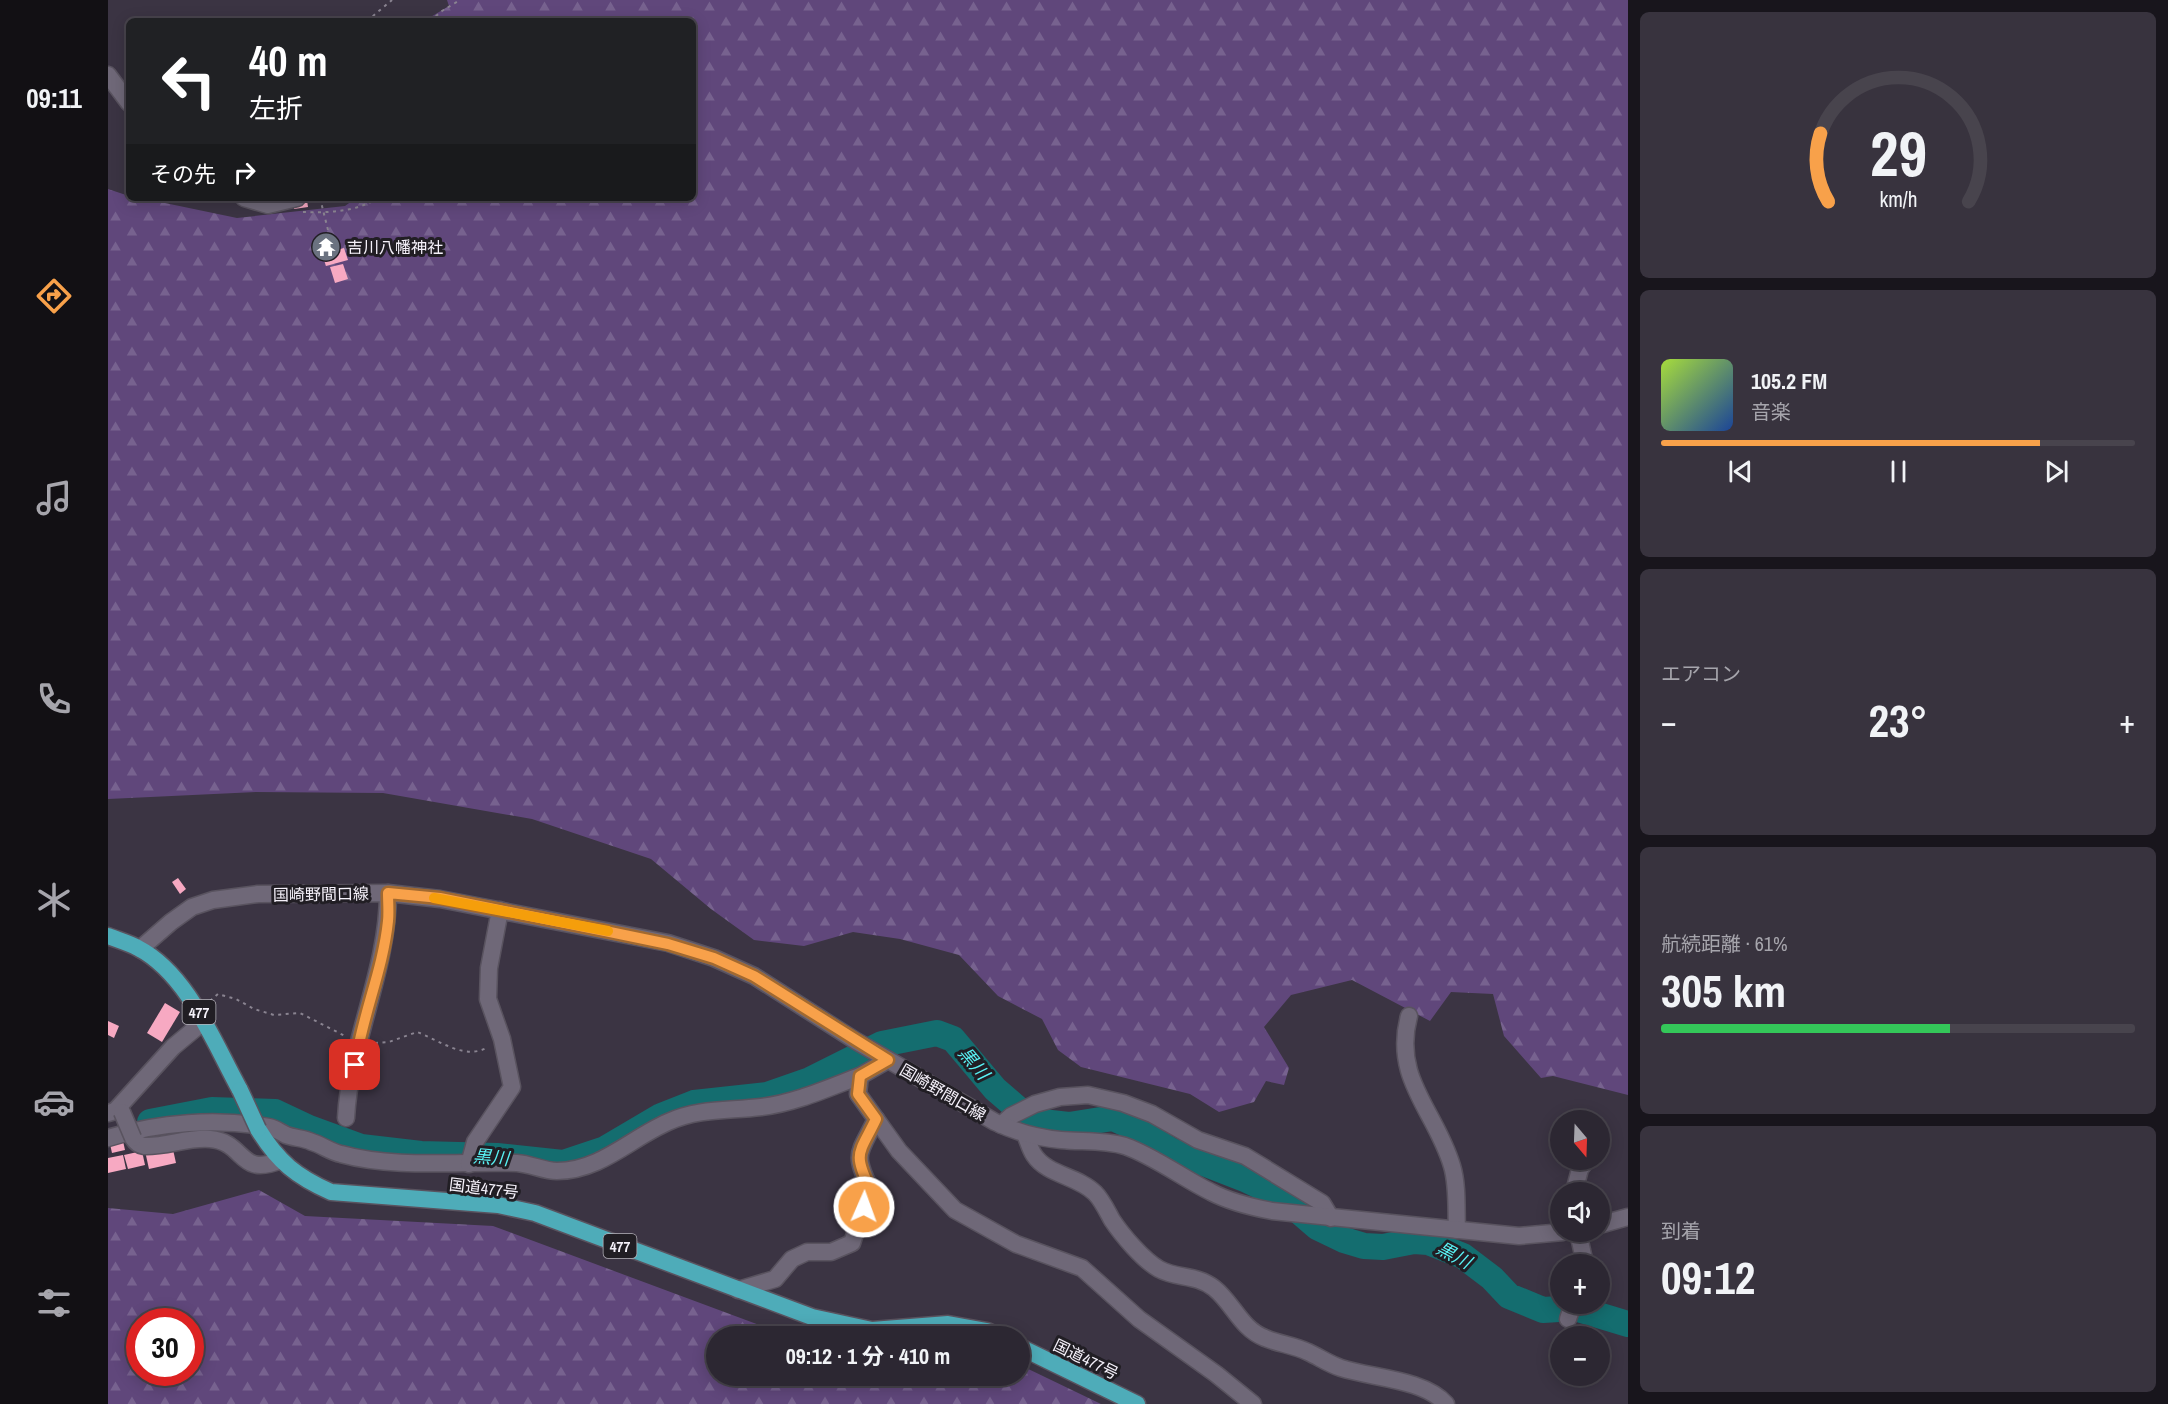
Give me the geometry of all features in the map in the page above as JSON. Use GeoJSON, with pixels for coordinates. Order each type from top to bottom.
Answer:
{"type":"FeatureCollection","features":[{"type":"Feature","properties":{"kind":"highway","name":"国道477号"},"geometry":{"type":"LineString","coordinates":[[108,936],[140,949],[172,975],[199,1011],[258,1129],[270,1148],[307,1182],[331,1192],[498,1205],[535,1214],[812,1317],[854,1326]]}},
{"type":"Feature","properties":{"kind":"highway","name":"国道477号"},"geometry":{"type":"LineString","coordinates":[[923,1326],[948,1324],[959,1326]]}},
{"type":"Feature","properties":{"kind":"highway","name":"国道477号"},"geometry":{"type":"LineString","coordinates":[[1030,1352],[1137,1404]]}},
{"type":"Feature","properties":{"kind":"street"},"geometry":{"type":"LineString","coordinates":[[108,75],[126,99]]}},
{"type":"Feature","properties":{"kind":"street"},"geometry":{"type":"LineString","coordinates":[[254,201],[268,205],[298,205]]}},
{"type":"Feature","properties":{"kind":"street"},"geometry":{"type":"LineString","coordinates":[[346,1118],[347,1099],[358,1043],[380,963],[386,929],[388,893]]}},
{"type":"Feature","properties":{"kind":"street","name":"国崎野間口線"},"geometry":{"type":"LineString","coordinates":[[140,949],[192,907],[213,900],[258,894],[388,893],[440,898],[500,910],[668,944],[714,958],[754,976],[883,1057],[1006,1120],[1025,1134],[1062,1140],[1091,1140],[1125,1146],[1212,1193],[1248,1206],[1331,1218],[1519,1236],[1550,1233]]}},
{"type":"Feature","properties":{"kind":"street"},"geometry":{"type":"LineString","coordinates":[[469,1164],[475,1142],[512,1087],[502,1039],[488,999],[489,968],[500,910]]}},
{"type":"Feature","properties":{"kind":"street"},"geometry":{"type":"LineString","coordinates":[[1409,1016],[1404,1034],[1405,1051],[1418,1097],[1446,1149],[1453,1168],[1457,1230]]}},
{"type":"Feature","properties":{"kind":"street"},"geometry":{"type":"LineString","coordinates":[[203,1022],[173,1047],[117,1109],[133,1138],[136,1143],[143,1146],[212,1139],[229,1145],[252,1166],[266,1167],[281,1160]]}},
{"type":"Feature","properties":{"kind":"street"},"geometry":{"type":"LineString","coordinates":[[108,1138],[156,1126],[193,1123],[231,1124],[272,1127],[286,1135],[311,1141],[340,1154],[378,1161],[520,1163],[556,1171],[577,1169],[617,1152],[667,1122],[696,1112],[761,1107],[791,1101],[860,1076],[883,1057]]}},
{"type":"Feature","properties":{"kind":"street"},"geometry":{"type":"LineString","coordinates":[[860,1076],[858,1094],[899,1151],[955,1210],[1016,1244],[1082,1268],[1138,1319],[1216,1374],[1253,1404]]}},
{"type":"Feature","properties":{"kind":"street"},"geometry":{"type":"LineString","coordinates":[[1006,1120],[1035,1104],[1060,1097],[1088,1095],[1123,1103],[1152,1114],[1198,1140],[1245,1156],[1322,1203],[1331,1218]]}},
{"type":"Feature","properties":{"kind":"street"},"geometry":{"type":"LineString","coordinates":[[738,1290],[775,1279],[792,1259],[807,1252],[831,1252],[852,1243],[870,1188],[860,1167],[858,1156],[876,1119]]}},
{"type":"Feature","properties":{"kind":"street"},"geometry":{"type":"LineString","coordinates":[[1025,1134],[1034,1155],[1042,1164],[1088,1187],[1097,1194],[1120,1230],[1157,1268],[1169,1273],[1195,1277],[1212,1287],[1223,1296],[1248,1329],[1263,1338],[1308,1352],[1343,1369],[1421,1388],[1438,1395],[1446,1404]]}},
{"type":"Feature","properties":{"kind":"street"},"geometry":{"type":"LineString","coordinates":[[1610,1222],[1628,1216]]}},
{"type":"Feature","properties":{"kind":"path"},"geometry":{"type":"LineString","coordinates":[[371,18],[392,0]]}},
{"type":"Feature","properties":{"kind":"path"},"geometry":{"type":"LineString","coordinates":[[434,18],[460,0]]}},
{"type":"Feature","properties":{"kind":"path"},"geometry":{"type":"LineString","coordinates":[[321,201],[333,246]]}},
{"type":"Feature","properties":{"kind":"path"},"geometry":{"type":"LineString","coordinates":[[298,205],[324,213],[342,211],[370,201]]}},
{"type":"Feature","properties":{"kind":"green space"},"geometry":{"type":"Polygon","coordinates":[[[447,0],[1628,0],[1628,1095],[1553,1076],[1541,1078],[1504,1036],[1493,994],[1451,992],[1430,1021],[1352,980],[1291,995],[1264,1027],[1289,1068],[1284,1085],[1266,1081],[1254,1102],[1219,1112],[1190,1094],[1081,1067],[1058,1050],[1042,1019],[998,996],[959,955],[900,939],[853,932],[804,946],[754,940],[711,909],[651,859],[532,819],[383,793],[256,792],[108,799],[108,189],[126,195],[126,201],[155,201],[237,218],[345,206],[352,201],[696,201],[696,18],[429,18],[449,6],[447,0]]]}},
{"type":"Feature","properties":{"kind":"green space"},"geometry":{"type":"Polygon","coordinates":[[[259,1190],[305,1216],[493,1226],[762,1326],[706,1326],[706,1386],[1030,1386],[1030,1370],[1101,1404],[108,1404],[108,1208],[173,1214],[259,1190]]]}},
{"type":"Feature","properties":{"kind":"building"},"geometry":{"type":"Polygon","coordinates":[[[307,201],[308,207],[294,209],[293,202],[307,201]]]}},
{"type":"Feature","properties":{"kind":"building"},"geometry":{"type":"Polygon","coordinates":[[[344,248],[348,260],[326,266],[322,254],[344,248]]]}},
{"type":"Feature","properties":{"kind":"building"},"geometry":{"type":"Polygon","coordinates":[[[343,264],[348,279],[335,283],[330,267],[343,264]]]}},
{"type":"Feature","properties":{"kind":"building"},"geometry":{"type":"Polygon","coordinates":[[[178,878],[186,889],[180,894],[172,882],[178,878]]]}},
{"type":"Feature","properties":{"kind":"building"},"geometry":{"type":"Polygon","coordinates":[[[165,1003],[180,1012],[162,1042],[147,1033],[165,1003]]]}},
{"type":"Feature","properties":{"kind":"building"},"geometry":{"type":"Polygon","coordinates":[[[108,1021],[119,1026],[114,1038],[108,1035],[108,1021]]]}},
{"type":"Feature","properties":{"kind":"building"},"geometry":{"type":"Polygon","coordinates":[[[123,1141],[125,1150],[112,1153],[110,1144],[123,1141]]]}},
{"type":"Feature","properties":{"kind":"building"},"geometry":{"type":"Polygon","coordinates":[[[172,1145],[176,1163],[149,1169],[145,1151],[172,1145]]]}},
{"type":"Feature","properties":{"kind":"building"},"geometry":{"type":"Polygon","coordinates":[[[142,1151],[145,1165],[128,1169],[124,1155],[142,1151]]]}},
{"type":"Feature","properties":{"kind":"building"},"geometry":{"type":"Polygon","coordinates":[[[123,1155],[126,1169],[108,1173],[108,1158],[123,1155]]]}},
{"type":"Feature","properties":{"kind":"waterway","name":"黒川"},"geometry":{"type":"LineString","coordinates":[[150,1122],[212,1110],[275,1112],[309,1128],[361,1147],[421,1154],[497,1156],[563,1163],[605,1149],[661,1116],[694,1103],[767,1095],[810,1080],[882,1044],[937,1033],[953,1039],[995,1089],[1017,1108],[1042,1122],[1069,1125],[1113,1118],[1135,1128],[1170,1150],[1281,1196],[1317,1227],[1344,1240],[1364,1246],[1383,1247],[1414,1241],[1428,1242],[1463,1256],[1492,1278],[1509,1296],[1543,1310],[1575,1308],[1628,1324]]}},
{"type":"Feature","properties":{"kind":"slow traffic"},"geometry":{"type":"LineString","coordinates":[[434,898],[608,931]]}},
{"type":"Feature","properties":{"kind":"place","name":"吉川八幡神社"},"geometry":{"type":"Point","coordinates":[326,247]}},
{"type":"Feature","properties":{"kind":"route"},"geometry":{"type":"LineString","coordinates":[[355,1065],[358,1043],[380,963],[388,920],[388,893],[440,898],[668,944],[714,958],[754,976],[888,1060],[860,1076],[858,1094],[876,1119],[858,1156],[860,1167],[870,1188],[864,1207]]}}]}
